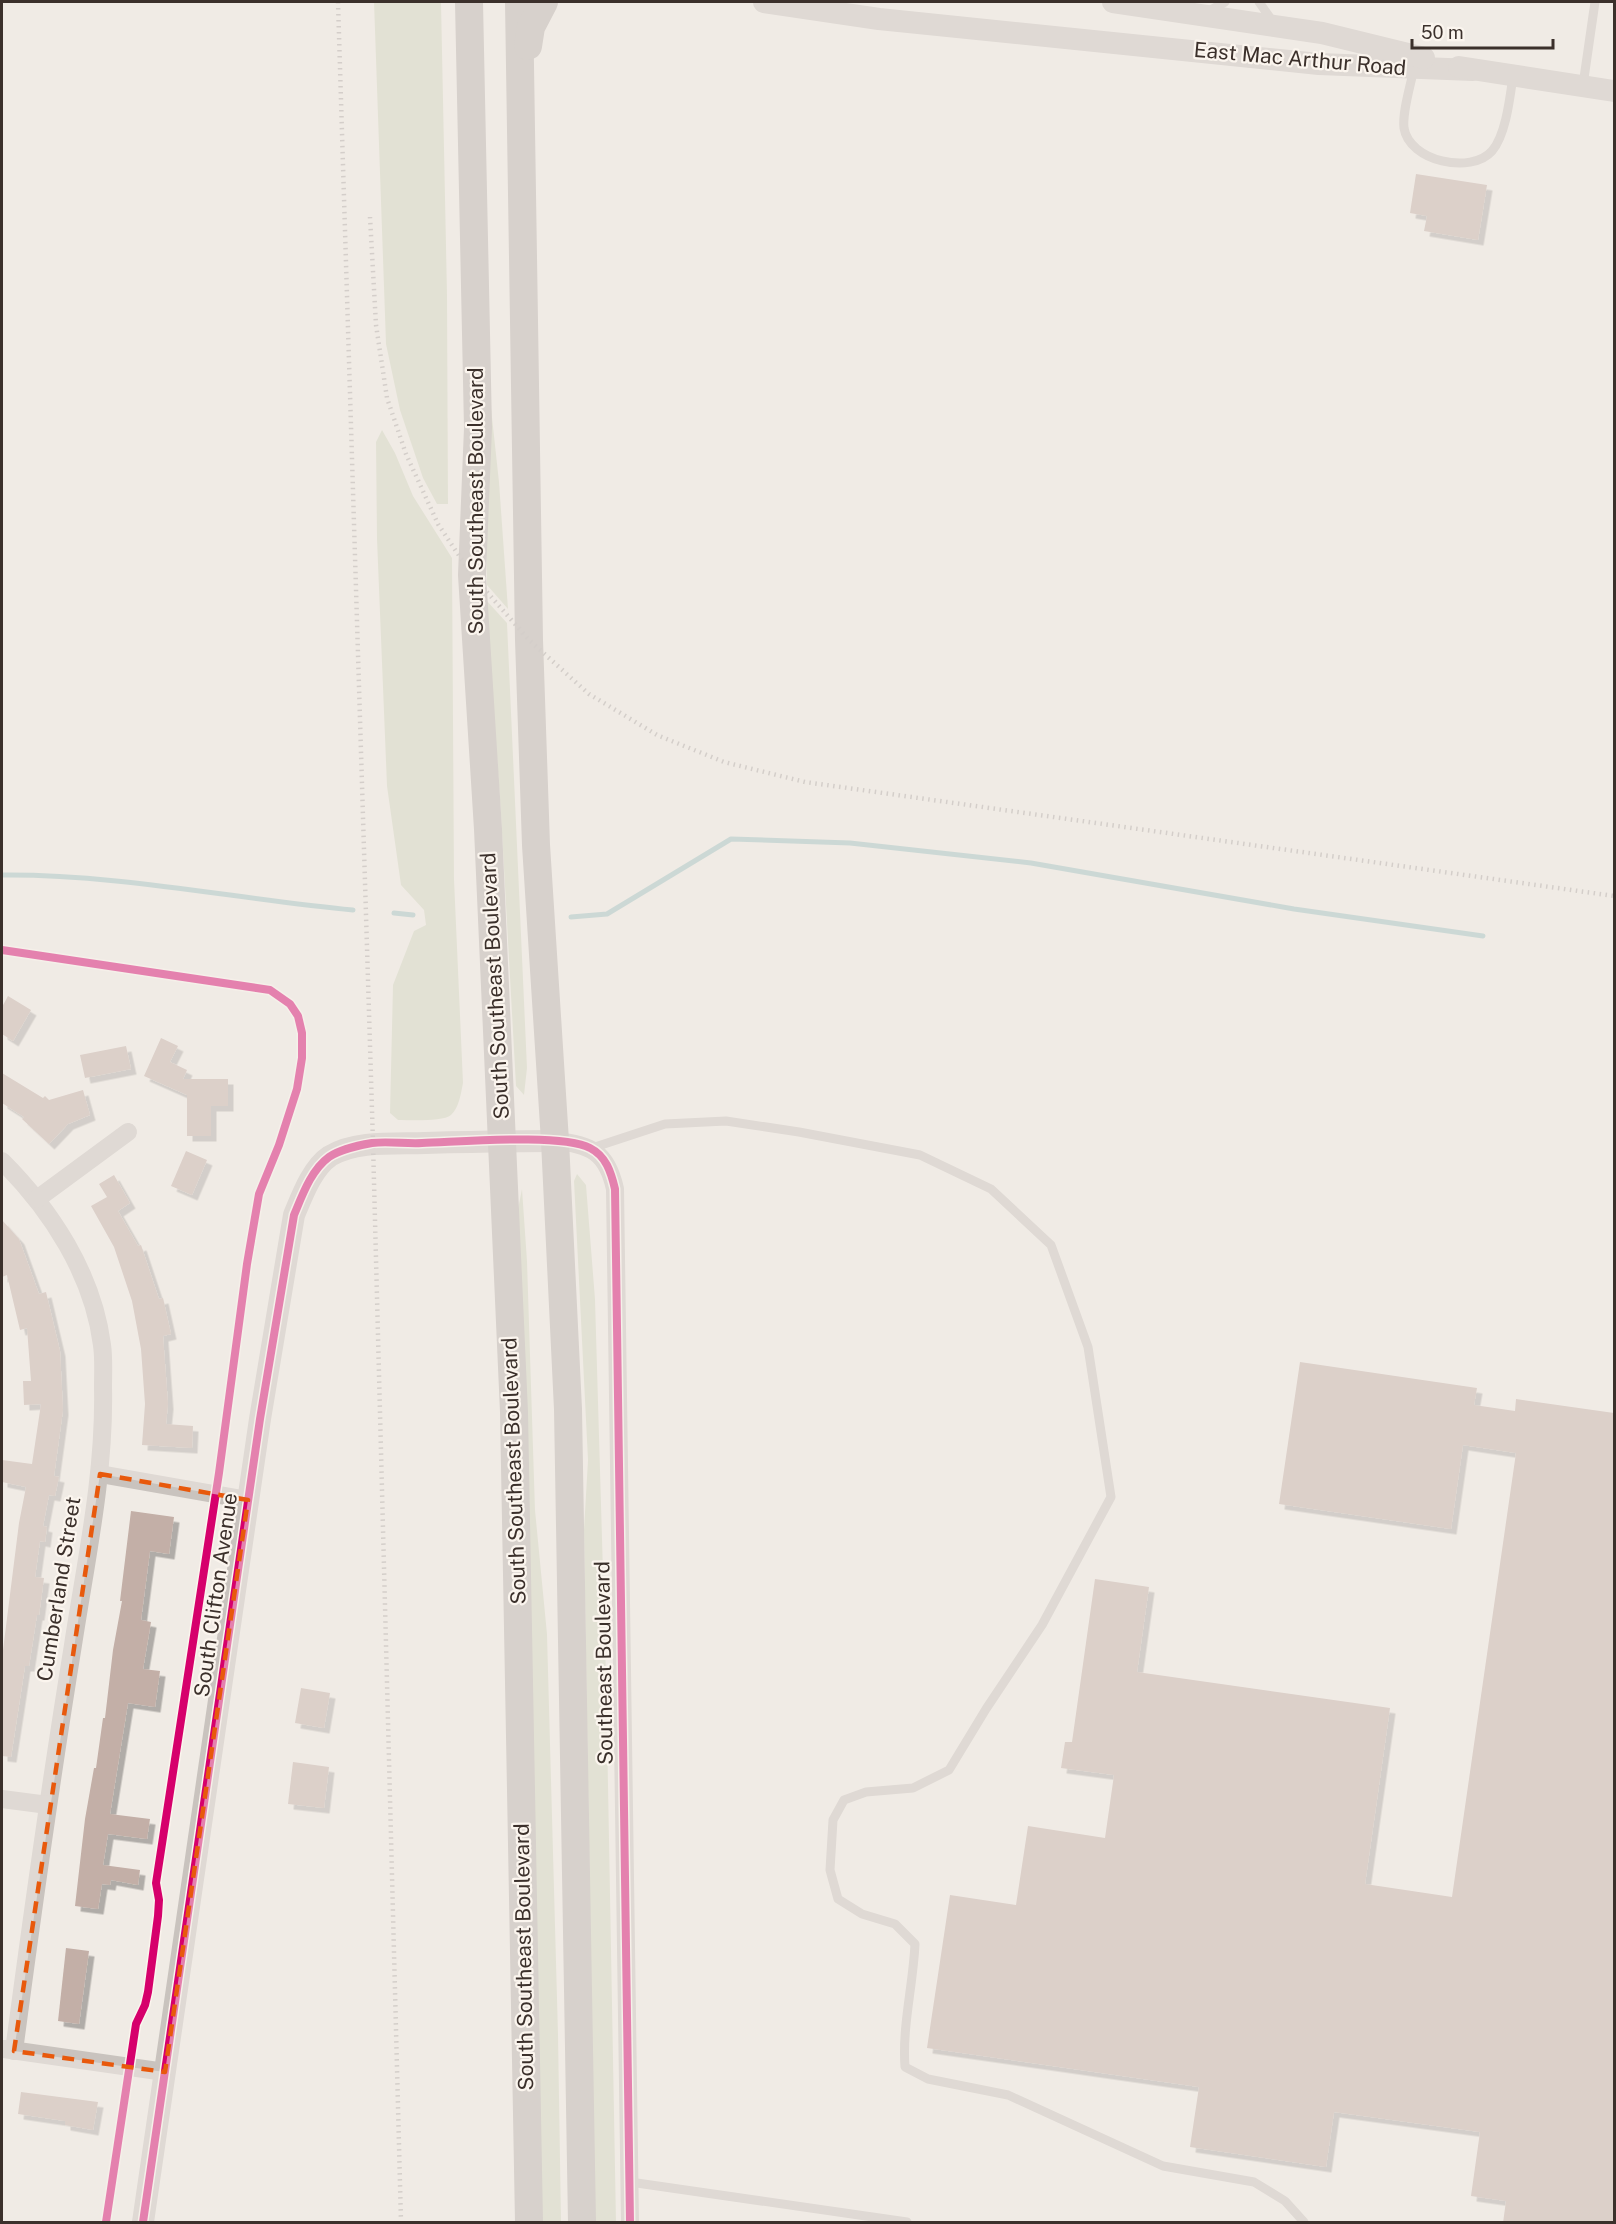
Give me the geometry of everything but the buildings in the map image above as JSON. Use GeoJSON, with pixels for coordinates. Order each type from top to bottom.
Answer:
{"type":"FeatureCollection","features":[{"type":"Feature","properties":{"kind":"main road","name":"South Southeast Boulevard"},"geometry":{"type":"LineString","coordinates":[[470,2],[478,428],[472,575],[488,817],[514,1412],[529,2223]]}},
{"type":"Feature","properties":{"kind":"main road"},"geometry":{"type":"LineString","coordinates":[[519,2],[529,652],[536,845],[555,1141],[568,1409],[582,2223]]}},
{"type":"Feature","properties":{"kind":"main road"},"geometry":{"type":"LineString","coordinates":[[520,96],[531,27],[544,2]]}},
{"type":"Feature","properties":{"kind":"street","name":"East Mac Arthur Road"},"geometry":{"type":"LineString","coordinates":[[764,2],[879,19],[1319,64],[1473,70]]}},
{"type":"Feature","properties":{"kind":"street","name":"East Mac Arthur Road"},"geometry":{"type":"LineString","coordinates":[[1113,2],[1322,33],[1473,70]]}},
{"type":"Feature","properties":{"kind":"street"},"geometry":{"type":"LineString","coordinates":[[1473,70],[1614,91]]}},
{"type":"Feature","properties":{"kind":"street"},"geometry":{"type":"LineString","coordinates":[[37,1199],[129,1132]]}},
{"type":"Feature","properties":{"kind":"street","name":"South Clifton Avenue"},"geometry":{"type":"LineString","coordinates":[[143,2223],[248,1500],[294,1215],[305,1188],[329,1157],[373,1143],[555,1141]]}},
{"type":"Feature","properties":{"kind":"street"},"geometry":{"type":"LineString","coordinates":[[555,1141],[578,1143],[591,1148]]}},
{"type":"Feature","properties":{"kind":"street","name":"Southeast Boulevard"},"geometry":{"type":"LineString","coordinates":[[591,1148],[604,1160],[611,1172],[615,1189],[630,2223]]}},
{"type":"Feature","properties":{"kind":"street","name":"Cumberland Street"},"geometry":{"type":"LineString","coordinates":[[2,1161],[37,1199],[58,1229],[89,1294],[102,1346],[104,1414],[100,1474],[8,2050]]}},
{"type":"Feature","properties":{"kind":"street"},"geometry":{"type":"LineString","coordinates":[[100,1474],[248,1500]]}},
{"type":"Feature","properties":{"kind":"street"},"geometry":{"type":"LineString","coordinates":[[2,1798],[48,1805]]}},
{"type":"Feature","properties":{"kind":"street"},"geometry":{"type":"LineString","coordinates":[[8,2050],[165,2072]]}},
{"type":"Feature","properties":{"kind":"lane"},"geometry":{"type":"LineString","coordinates":[[1198,15],[1225,2]]}},
{"type":"Feature","properties":{"kind":"lane"},"geometry":{"type":"LineString","coordinates":[[1259,2],[1276,26]]}},
{"type":"Feature","properties":{"kind":"lane"},"geometry":{"type":"LineString","coordinates":[[1583,86],[1595,2]]}},
{"type":"Feature","properties":{"kind":"lane"},"geometry":{"type":"LineString","coordinates":[[1414,68],[1405,122],[1407,134],[1420,150],[1433,159],[1465,164],[1476,163],[1497,144],[1507,113],[1513,76]]}},
{"type":"Feature","properties":{"kind":"lane"},"geometry":{"type":"LineString","coordinates":[[591,1148],[664,1124],[726,1121],[920,1155],[991,1189],[1051,1245],[1088,1347],[1111,1497],[1042,1624],[949,1770],[913,1788],[866,1792],[844,1800],[833,1820],[830,1870],[838,1899],[862,1914],[895,1923],[915,1944],[913,1978],[903,2042],[905,2067],[928,2079],[1008,2095],[1162,2166],[1254,2182],[1286,2201],[1304,2223]]}},
{"type":"Feature","properties":{"kind":"lane"},"geometry":{"type":"LineString","coordinates":[[630,2182],[907,2223]]}},
{"type":"Feature","properties":{"kind":"highlighted area"},"geometry":{"type":"Polygon","coordinates":[[[100,1474],[248,1500],[165,2072],[14,2051],[100,1474]]]}},
{"type":"Feature","properties":{"kind":"green space"},"geometry":{"type":"Polygon","coordinates":[[[374,2],[441,2],[447,294],[448,504],[437,504],[423,478],[400,410],[386,344],[374,2]]]}},
{"type":"Feature","properties":{"kind":"green space"},"geometry":{"type":"Polygon","coordinates":[[[490,399],[499,482],[508,609],[487,585],[484,429],[490,399]]]}},
{"type":"Feature","properties":{"kind":"green space"},"geometry":{"type":"Polygon","coordinates":[[[382,430],[395,453],[413,496],[452,558],[454,879],[463,1083],[454,1112],[447,1117],[434,1120],[398,1120],[390,1113],[393,985],[414,931],[426,925],[424,910],[401,885],[387,786],[377,539],[376,442],[382,430]]]}},
{"type":"Feature","properties":{"kind":"green space"},"geometry":{"type":"Polygon","coordinates":[[[486,600],[507,623],[527,1068],[524,1095],[516,1086],[486,600]]]}},
{"type":"Feature","properties":{"kind":"green space"},"geometry":{"type":"Polygon","coordinates":[[[577,1174],[586,1185],[595,1299],[606,1675],[616,2222],[595,2222],[584,1530],[588,1460],[574,1181],[577,1174]]]}},
{"type":"Feature","properties":{"kind":"green space"},"geometry":{"type":"Polygon","coordinates":[[[522,1189],[527,1261],[535,1510],[547,1634],[561,2222],[540,2222],[516,1219],[522,1189]]]}},
{"type":"Feature","properties":{"kind":"waterway"},"geometry":{"type":"LineString","coordinates":[[571,917],[607,914],[731,839],[850,843],[1031,863],[1294,909],[1483,936]]}},
{"type":"Feature","properties":{"kind":"waterway"},"geometry":{"type":"LineString","coordinates":[[2,875],[90,878],[353,910]]}},
{"type":"Feature","properties":{"kind":"waterway"},"geometry":{"type":"LineString","coordinates":[[394,913],[413,915]]}},
{"type":"Feature","properties":{"kind":"railway"},"geometry":{"type":"LineString","coordinates":[[338,2],[373,1143],[401,2222]]}},
{"type":"Feature","properties":{"kind":"railway"},"geometry":{"type":"LineString","coordinates":[[370,217],[376,325],[387,398],[406,454],[438,524],[472,575],[529,640],[589,694],[657,735],[724,762],[805,782],[1614,896]]}},
{"type":"Feature","properties":{"kind":"cycle path"},"geometry":{"type":"LineString","coordinates":[[2,950],[270,990],[290,1004],[298,1016],[302,1033],[302,1058],[297,1089],[279,1145],[259,1194],[247,1264],[219,1473],[156,1883],[159,1900],[158,1916],[148,1992],[136,2024],[106,2222]]}},
{"type":"Feature","properties":{"kind":"cycle path"},"geometry":{"type":"LineString","coordinates":[[143,2222],[260,1419],[294,1215],[317,1169],[333,1154],[344,1150],[378,1142],[509,1140],[557,1141],[576,1143],[590,1148],[604,1160],[615,1189],[630,2222]]}}]}
